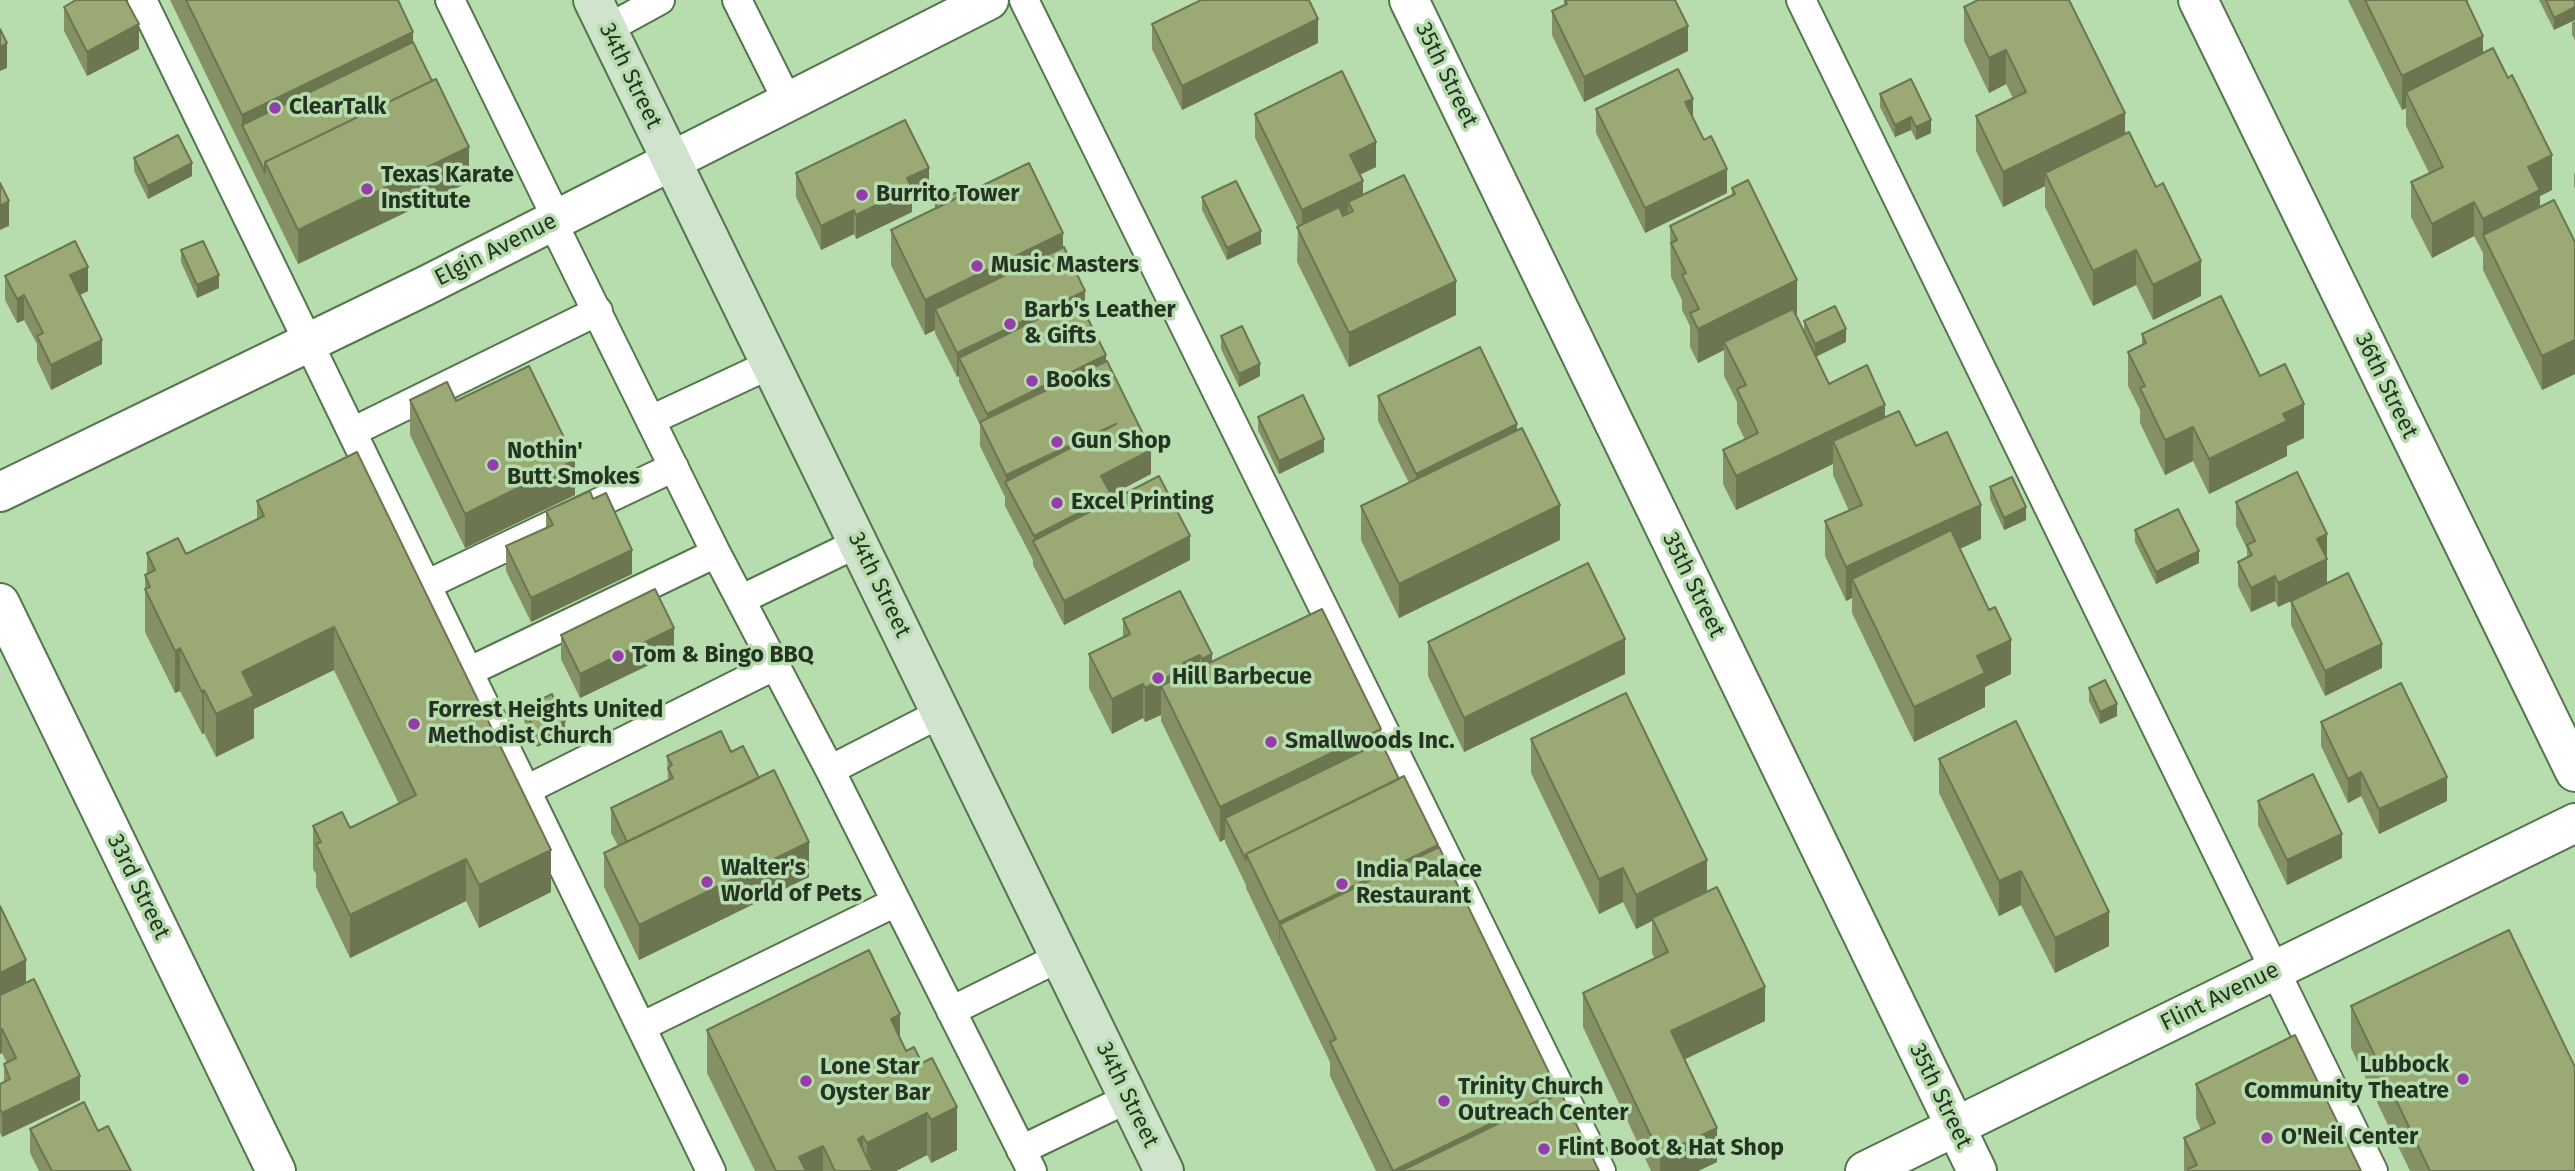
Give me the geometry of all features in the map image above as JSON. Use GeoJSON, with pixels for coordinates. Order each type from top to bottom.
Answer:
{"type":"FeatureCollection","features":[{"type":"Feature","properties":{"kind":"main road","name":"34th Street"},"geometry":{"type":"LineString","coordinates":[[600,15],[1164,1171]]}},
{"type":"Feature","properties":{"kind":"street","name":"Elgin Avenue"},"geometry":{"type":"LineString","coordinates":[[0,492],[308,343],[989,0]]}},
{"type":"Feature","properties":{"kind":"street","name":"35th Street"},"geometry":{"type":"LineString","coordinates":[[1409,0],[1977,1171]]}},
{"type":"Feature","properties":{"kind":"street","name":"36th Street"},"geometry":{"type":"LineString","coordinates":[[2198,0],[2575,772]]}},
{"type":"Feature","properties":{"kind":"street","name":"33rd Street"},"geometry":{"type":"LineString","coordinates":[[0,603],[276,1171]]}},
{"type":"Feature","properties":{"kind":"street","name":"Flint Avenue"},"geometry":{"type":"LineString","coordinates":[[1865,1171],[2575,823]]}},
{"type":"Feature","properties":{"kind":"lane"},"geometry":{"type":"LineString","coordinates":[[142,0],[711,1171]]}},
{"type":"Feature","properties":{"kind":"lane"},"geometry":{"type":"LineString","coordinates":[[450,0],[716,552],[830,770],[1026,1160],[1129,1098]]}},
{"type":"Feature","properties":{"kind":"lane"},"geometry":{"type":"LineString","coordinates":[[600,15],[660,0]]}},
{"type":"Feature","properties":{"kind":"lane"},"geometry":{"type":"LineString","coordinates":[[737,0],[788,102]]}},
{"type":"Feature","properties":{"kind":"lane"},"geometry":{"type":"LineString","coordinates":[[1024,0],[1601,1171]]}},
{"type":"Feature","properties":{"kind":"lane"},"geometry":{"type":"LineString","coordinates":[[1801,0],[2373,1171]]}},
{"type":"Feature","properties":{"kind":"lane"},"geometry":{"type":"LineString","coordinates":[[352,432],[598,311]]}},
{"type":"Feature","properties":{"kind":"lane"},"geometry":{"type":"LineString","coordinates":[[651,420],[771,364]]}},
{"type":"Feature","properties":{"kind":"lane"},"geometry":{"type":"LineString","coordinates":[[426,585],[674,467]]}},
{"type":"Feature","properties":{"kind":"lane"},"geometry":{"type":"LineString","coordinates":[[742,598],[858,543]]}},
{"type":"Feature","properties":{"kind":"lane"},"geometry":{"type":"LineString","coordinates":[[468,672],[716,552]]}},
{"type":"Feature","properties":{"kind":"lane"},"geometry":{"type":"LineString","coordinates":[[526,790],[776,665]]}},
{"type":"Feature","properties":{"kind":"lane"},"geometry":{"type":"LineString","coordinates":[[830,770],[941,713]]}},
{"type":"Feature","properties":{"kind":"lane"},"geometry":{"type":"LineString","coordinates":[[641,1027],[896,902]]}},
{"type":"Feature","properties":{"kind":"lane"},"geometry":{"type":"LineString","coordinates":[[951,1011],[1060,957]]}},
{"type":"Feature","properties":{"kind":"building"},"geometry":{"type":"Polygon","coordinates":[[[76,0],[126,0],[139,24],[87,52],[64,7],[76,0]]]}},
{"type":"Feature","properties":{"kind":"building","name":"ClearTalk"},"geometry":{"type":"Polygon","coordinates":[[[186,0],[398,0],[413,32],[242,115],[186,0]]]}},
{"type":"Feature","properties":{"kind":"building"},"geometry":{"type":"Polygon","coordinates":[[[1201,0],[1309,0],[1318,19],[1182,86],[1152,24],[1201,0]]]}},
{"type":"Feature","properties":{"kind":"building"},"geometry":{"type":"Polygon","coordinates":[[[1565,0],[1675,0],[1688,26],[1584,77],[1552,11],[1567,4],[1565,0]]]}},
{"type":"Feature","properties":{"kind":"building"},"geometry":{"type":"Polygon","coordinates":[[[1978,0],[2069,0],[2125,113],[2003,172],[1976,116],[2026,92],[2006,50],[1989,58],[1964,7],[1978,0]]]}},
{"type":"Feature","properties":{"kind":"building"},"geometry":{"type":"Polygon","coordinates":[[[2365,0],[2466,0],[2483,36],[2402,76],[2365,0]]]}},
{"type":"Feature","properties":{"kind":"building"},"geometry":{"type":"Polygon","coordinates":[[[2546,0],[2575,0],[2575,7],[2554,18],[2546,0]]]}},
{"type":"Feature","properties":{"kind":"building"},"geometry":{"type":"Polygon","coordinates":[[[0,29],[7,43],[0,47],[0,29]]]}},
{"type":"Feature","properties":{"kind":"building"},"geometry":{"type":"Polygon","coordinates":[[[413,42],[432,81],[265,162],[265,172],[242,125],[413,42]]]}},
{"type":"Feature","properties":{"kind":"building"},"geometry":{"type":"Polygon","coordinates":[[[2493,48],[2508,78],[2512,75],[2552,155],[2528,167],[2540,190],[2483,219],[2474,202],[2432,224],[2411,182],[2443,167],[2406,92],[2493,48]]]}},
{"type":"Feature","properties":{"kind":"building"},"geometry":{"type":"Polygon","coordinates":[[[1678,69],[1693,99],[1685,102],[1704,140],[1711,136],[1727,169],[1645,208],[1596,109],[1678,69]]]}},
{"type":"Feature","properties":{"kind":"building"},"geometry":{"type":"Polygon","coordinates":[[[1342,71],[1376,142],[1350,155],[1363,181],[1302,210],[1255,114],[1342,71]]]}},
{"type":"Feature","properties":{"kind":"building"},"geometry":{"type":"Polygon","coordinates":[[[436,79],[469,147],[298,230],[265,162],[436,79]]]}},
{"type":"Feature","properties":{"kind":"building"},"geometry":{"type":"Polygon","coordinates":[[[1911,79],[1931,120],[1916,127],[1911,117],[1895,125],[1880,94],[1911,79]]]}},
{"type":"Feature","properties":{"kind":"building"},"geometry":{"type":"Polygon","coordinates":[[[905,120],[929,168],[907,178],[912,188],[856,215],[854,210],[821,226],[796,173],[905,120]]]}},
{"type":"Feature","properties":{"kind":"building"},"geometry":{"type":"Polygon","coordinates":[[[2129,132],[2156,187],[2163,183],[2201,261],[2153,285],[2136,250],[2093,271],[2045,173],[2129,132]]]}},
{"type":"Feature","properties":{"kind":"building"},"geometry":{"type":"Polygon","coordinates":[[[178,135],[192,163],[148,186],[134,158],[178,135]]]}},
{"type":"Feature","properties":{"kind":"building"},"geometry":{"type":"Polygon","coordinates":[[[1029,163],[1063,233],[925,300],[891,230],[1029,163]]]}},
{"type":"Feature","properties":{"kind":"building"},"geometry":{"type":"Polygon","coordinates":[[[1404,175],[1456,281],[1349,333],[1297,227],[1339,207],[1343,216],[1353,211],[1348,202],[1404,175]]]}},
{"type":"Feature","properties":{"kind":"building"},"geometry":{"type":"Polygon","coordinates":[[[1748,180],[1797,280],[1698,329],[1690,313],[1699,309],[1682,275],[1686,273],[1671,243],[1677,240],[1670,226],[1735,194],[1732,188],[1748,180]]]}},
{"type":"Feature","properties":{"kind":"building"},"geometry":{"type":"Polygon","coordinates":[[[1236,181],[1261,231],[1227,248],[1202,197],[1236,181]]]}},
{"type":"Feature","properties":{"kind":"building"},"geometry":{"type":"Polygon","coordinates":[[[0,183],[9,201],[0,206],[0,183]]]}},
{"type":"Feature","properties":{"kind":"building"},"geometry":{"type":"Polygon","coordinates":[[[961,190],[963,195],[937,208],[935,203],[961,190]]]}},
{"type":"Feature","properties":{"kind":"building"},"geometry":{"type":"Polygon","coordinates":[[[2554,200],[2575,242],[2575,340],[2542,356],[2483,235],[2554,200]]]}},
{"type":"Feature","properties":{"kind":"building"},"geometry":{"type":"Polygon","coordinates":[[[75,241],[88,267],[70,275],[102,340],[51,365],[37,336],[43,333],[24,295],[17,299],[5,276],[75,241]]]}},
{"type":"Feature","properties":{"kind":"building"},"geometry":{"type":"Polygon","coordinates":[[[203,241],[219,275],[197,285],[181,250],[203,241]]]}},
{"type":"Feature","properties":{"kind":"building"},"geometry":{"type":"Polygon","coordinates":[[[1064,247],[1085,291],[957,353],[935,309],[1064,247]]]}},
{"type":"Feature","properties":{"kind":"building"},"geometry":{"type":"Polygon","coordinates":[[[2221,296],[2260,376],[2285,364],[2304,404],[2283,414],[2287,421],[2209,459],[2193,427],[2165,440],[2140,388],[2145,386],[2128,352],[2146,343],[2142,334],[2221,296]]]}},
{"type":"Feature","properties":{"kind":"building","name":"Books"},"geometry":{"type":"Polygon","coordinates":[[[1078,299],[1106,355],[987,414],[959,358],[1078,299]]]}},
{"type":"Feature","properties":{"kind":"building"},"geometry":{"type":"Polygon","coordinates":[[[1835,306],[1846,329],[1815,344],[1804,321],[1835,306]]]}},
{"type":"Feature","properties":{"kind":"building"},"geometry":{"type":"Polygon","coordinates":[[[1793,309],[1829,384],[1867,365],[1885,405],[1736,476],[1723,450],[1758,433],[1737,389],[1746,385],[1724,342],[1793,309]]]}},
{"type":"Feature","properties":{"kind":"building"},"geometry":{"type":"Polygon","coordinates":[[[1242,326],[1260,364],[1239,374],[1221,336],[1242,326]]]}},
{"type":"Feature","properties":{"kind":"building"},"geometry":{"type":"Polygon","coordinates":[[[1480,347],[1517,424],[1416,474],[1378,396],[1480,347]]]}},
{"type":"Feature","properties":{"kind":"building"},"geometry":{"type":"Polygon","coordinates":[[[1107,361],[1151,450],[1101,476],[1112,496],[1034,536],[1005,482],[1116,424],[1006,475],[980,422],[1107,361]]]}},
{"type":"Feature","properties":{"kind":"building","name":"Nothin' Butt Smokes"},"geometry":{"type":"Polygon","coordinates":[[[529,366],[575,460],[465,514],[410,400],[447,382],[456,401],[529,366]]]}},
{"type":"Feature","properties":{"kind":"building"},"geometry":{"type":"Polygon","coordinates":[[[1303,395],[1324,439],[1279,461],[1258,417],[1303,395]]]}},
{"type":"Feature","properties":{"kind":"building"},"geometry":{"type":"Polygon","coordinates":[[[1899,411],[1916,446],[1947,432],[1981,505],[1846,567],[1825,521],[1862,505],[1833,441],[1899,411]]]}},
{"type":"Feature","properties":{"kind":"building"},"geometry":{"type":"Polygon","coordinates":[[[1522,428],[1560,505],[1399,584],[1361,506],[1522,428]]]}},
{"type":"Feature","properties":{"kind":"building","name":"Forrest Heights United Methodist Church"},"geometry":{"type":"Polygon","coordinates":[[[357,452],[551,850],[479,885],[466,859],[350,915],[316,844],[321,842],[313,826],[342,812],[350,828],[416,795],[334,627],[242,672],[254,696],[216,714],[180,648],[175,651],[145,589],[150,587],[145,575],[155,570],[147,553],[178,538],[186,554],[264,516],[257,501],[357,452]]]}},
{"type":"Feature","properties":{"kind":"building"},"geometry":{"type":"Polygon","coordinates":[[[2297,472],[2327,534],[2317,539],[2327,559],[2278,583],[2275,576],[2251,588],[2238,562],[2252,555],[2247,545],[2255,541],[2236,502],[2297,472]]]}},
{"type":"Feature","properties":{"kind":"building"},"geometry":{"type":"Polygon","coordinates":[[[1159,476],[1190,536],[1064,601],[1033,541],[1159,476]]]}},
{"type":"Feature","properties":{"kind":"building"},"geometry":{"type":"Polygon","coordinates":[[[2012,477],[2026,507],[2004,518],[1990,487],[2012,477]]]}},
{"type":"Feature","properties":{"kind":"building"},"geometry":{"type":"Polygon","coordinates":[[[590,491],[593,499],[606,493],[632,550],[531,598],[506,546],[553,525],[546,511],[590,491]]]}},
{"type":"Feature","properties":{"kind":"building"},"geometry":{"type":"Polygon","coordinates":[[[2178,509],[2199,551],[2156,572],[2135,530],[2178,509]]]}},
{"type":"Feature","properties":{"kind":"building"},"geometry":{"type":"Polygon","coordinates":[[[1951,530],[1989,610],[1995,607],[2011,640],[1977,656],[1985,673],[1914,707],[1852,579],[1951,530]]]}},
{"type":"Feature","properties":{"kind":"building"},"geometry":{"type":"Polygon","coordinates":[[[1588,563],[1625,639],[1464,718],[1428,642],[1588,563]]]}},
{"type":"Feature","properties":{"kind":"building"},"geometry":{"type":"Polygon","coordinates":[[[2348,573],[2382,644],[2325,671],[2291,601],[2348,573]]]}},
{"type":"Feature","properties":{"kind":"building"},"geometry":{"type":"Polygon","coordinates":[[[655,589],[674,628],[580,674],[561,635],[655,589]]]}},
{"type":"Feature","properties":{"kind":"building"},"geometry":{"type":"Polygon","coordinates":[[[1180,591],[1212,654],[1202,659],[1200,655],[1183,663],[1186,668],[1145,688],[1143,684],[1112,699],[1089,654],[1130,634],[1123,619],[1180,591]]]}},
{"type":"Feature","properties":{"kind":"building","name":"Smallwoods Inc."},"geometry":{"type":"Polygon","coordinates":[[[1322,609],[1381,729],[1220,807],[1161,686],[1322,609]]]}},
{"type":"Feature","properties":{"kind":"building"},"geometry":{"type":"Polygon","coordinates":[[[2105,680],[2117,704],[2100,712],[2089,688],[2105,680]]]}},
{"type":"Feature","properties":{"kind":"building"},"geometry":{"type":"Polygon","coordinates":[[[2401,683],[2447,777],[2379,809],[2361,772],[2348,779],[2321,722],[2401,683]]]}},
{"type":"Feature","properties":{"kind":"building"},"geometry":{"type":"Polygon","coordinates":[[[1626,693],[1707,860],[1636,895],[1623,868],[1599,879],[1531,739],[1626,693]]]}},
{"type":"Feature","properties":{"kind":"building"},"geometry":{"type":"Polygon","coordinates":[[[552,694],[565,721],[537,735],[524,708],[552,694]]]}},
{"type":"Feature","properties":{"kind":"building"},"geometry":{"type":"Polygon","coordinates":[[[2016,721],[2109,912],[2055,938],[2021,871],[1999,881],[1939,759],[2016,721]]]}},
{"type":"Feature","properties":{"kind":"building"},"geometry":{"type":"Polygon","coordinates":[[[721,731],[731,752],[743,746],[759,778],[627,842],[611,808],[673,778],[668,768],[672,765],[667,756],[721,731]]]}},
{"type":"Feature","properties":{"kind":"building"},"geometry":{"type":"Polygon","coordinates":[[[1381,742],[1399,779],[1246,854],[1246,860],[1225,818],[1381,742]]]}},
{"type":"Feature","properties":{"kind":"building"},"geometry":{"type":"Polygon","coordinates":[[[774,770],[809,842],[639,925],[604,853],[774,770]]]}},
{"type":"Feature","properties":{"kind":"building"},"geometry":{"type":"Polygon","coordinates":[[[2313,774],[2342,834],[2287,860],[2258,801],[2313,774]]]}},
{"type":"Feature","properties":{"kind":"building"},"geometry":{"type":"Polygon","coordinates":[[[1404,776],[1438,845],[1279,922],[1246,854],[1404,776]]]}},
{"type":"Feature","properties":{"kind":"building"},"geometry":{"type":"Polygon","coordinates":[[[1439,847],[1558,1091],[1393,1171],[1330,1042],[1336,1039],[1280,924],[1439,847]]]}},
{"type":"Feature","properties":{"kind":"building"},"geometry":{"type":"Polygon","coordinates":[[[1717,887],[1765,987],[1671,1031],[1717,1128],[1660,1155],[1583,993],[1668,952],[1652,918],[1717,887]]]}},
{"type":"Feature","properties":{"kind":"building"},"geometry":{"type":"Polygon","coordinates":[[[0,906],[26,960],[0,973],[0,906]]]}},
{"type":"Feature","properties":{"kind":"building","name":"Lubbock Community Theatre"},"geometry":{"type":"Polygon","coordinates":[[[2509,930],[2575,1067],[2575,1171],[2430,1171],[2351,1006],[2509,930]]]}},
{"type":"Feature","properties":{"kind":"building","name":"Lone Star Oyster Bar"},"geometry":{"type":"Polygon","coordinates":[[[869,950],[900,1014],[891,1019],[906,1051],[914,1047],[922,1063],[932,1058],[957,1107],[931,1120],[927,1113],[867,1143],[863,1136],[858,1139],[873,1171],[835,1171],[823,1146],[799,1157],[806,1171],[776,1171],[707,1030],[869,950]]]}},
{"type":"Feature","properties":{"kind":"building"},"geometry":{"type":"Polygon","coordinates":[[[34,979],[80,1076],[2,1113],[0,1084],[10,1079],[4,1064],[16,1058],[2,1029],[0,1030],[0,995],[34,979]]]}},
{"type":"Feature","properties":{"kind":"building","name":"O'Neil Center"},"geometry":{"type":"Polygon","coordinates":[[[2295,1035],[2361,1171],[2188,1171],[2197,1165],[2184,1138],[2215,1123],[2196,1084],[2295,1035]]]}},
{"type":"Feature","properties":{"kind":"building"},"geometry":{"type":"Polygon","coordinates":[[[1561,1093],[1599,1171],[1401,1171],[1561,1093]]]}},
{"type":"Feature","properties":{"kind":"building"},"geometry":{"type":"Polygon","coordinates":[[[84,1102],[98,1131],[108,1126],[131,1171],[52,1171],[30,1129],[84,1102]]]}},
{"type":"Feature","properties":{"kind":"place","name":"ClearTalk"},"geometry":{"type":"Point","coordinates":[275,108]}},
{"type":"Feature","properties":{"kind":"place","name":"Texas Karate Institute"},"geometry":{"type":"Point","coordinates":[367,189]}},
{"type":"Feature","properties":{"kind":"place","name":"Burrito Tower"},"geometry":{"type":"Point","coordinates":[862,195]}},
{"type":"Feature","properties":{"kind":"place","name":"Music Masters"},"geometry":{"type":"Point","coordinates":[977,266]}},
{"type":"Feature","properties":{"kind":"place","name":"Barb's Leather & Gifts"},"geometry":{"type":"Point","coordinates":[1010,324]}},
{"type":"Feature","properties":{"kind":"place","name":"Books"},"geometry":{"type":"Point","coordinates":[1032,381]}},
{"type":"Feature","properties":{"kind":"place","name":"Gun Shop"},"geometry":{"type":"Point","coordinates":[1057,442]}},
{"type":"Feature","properties":{"kind":"place","name":"Nothin' Butt Smokes"},"geometry":{"type":"Point","coordinates":[493,465]}},
{"type":"Feature","properties":{"kind":"place","name":"Excel Printing"},"geometry":{"type":"Point","coordinates":[1057,503]}},
{"type":"Feature","properties":{"kind":"place","name":"Tom & Bingo BBQ"},"geometry":{"type":"Point","coordinates":[618,656]}},
{"type":"Feature","properties":{"kind":"place","name":"Hill Barbecue"},"geometry":{"type":"Point","coordinates":[1158,678]}},
{"type":"Feature","properties":{"kind":"place","name":"Forrest Heights United Methodist Church"},"geometry":{"type":"Point","coordinates":[414,724]}},
{"type":"Feature","properties":{"kind":"place","name":"Smallwoods Inc."},"geometry":{"type":"Point","coordinates":[1271,742]}},
{"type":"Feature","properties":{"kind":"place","name":"Walter's World of Pets"},"geometry":{"type":"Point","coordinates":[707,882]}},
{"type":"Feature","properties":{"kind":"place","name":"India Palace Restaurant"},"geometry":{"type":"Point","coordinates":[1342,884]}},
{"type":"Feature","properties":{"kind":"place","name":"Lubbock Community Theatre"},"geometry":{"type":"Point","coordinates":[2463,1079]}},
{"type":"Feature","properties":{"kind":"place","name":"Lone Star Oyster Bar"},"geometry":{"type":"Point","coordinates":[806,1081]}},
{"type":"Feature","properties":{"kind":"place","name":"Trinity Church Outreach Center"},"geometry":{"type":"Point","coordinates":[1444,1101]}},
{"type":"Feature","properties":{"kind":"place","name":"O'Neil Center"},"geometry":{"type":"Point","coordinates":[2267,1138]}},
{"type":"Feature","properties":{"kind":"place","name":"Flint Boot & Hat Shop"},"geometry":{"type":"Point","coordinates":[1544,1149]}}]}
